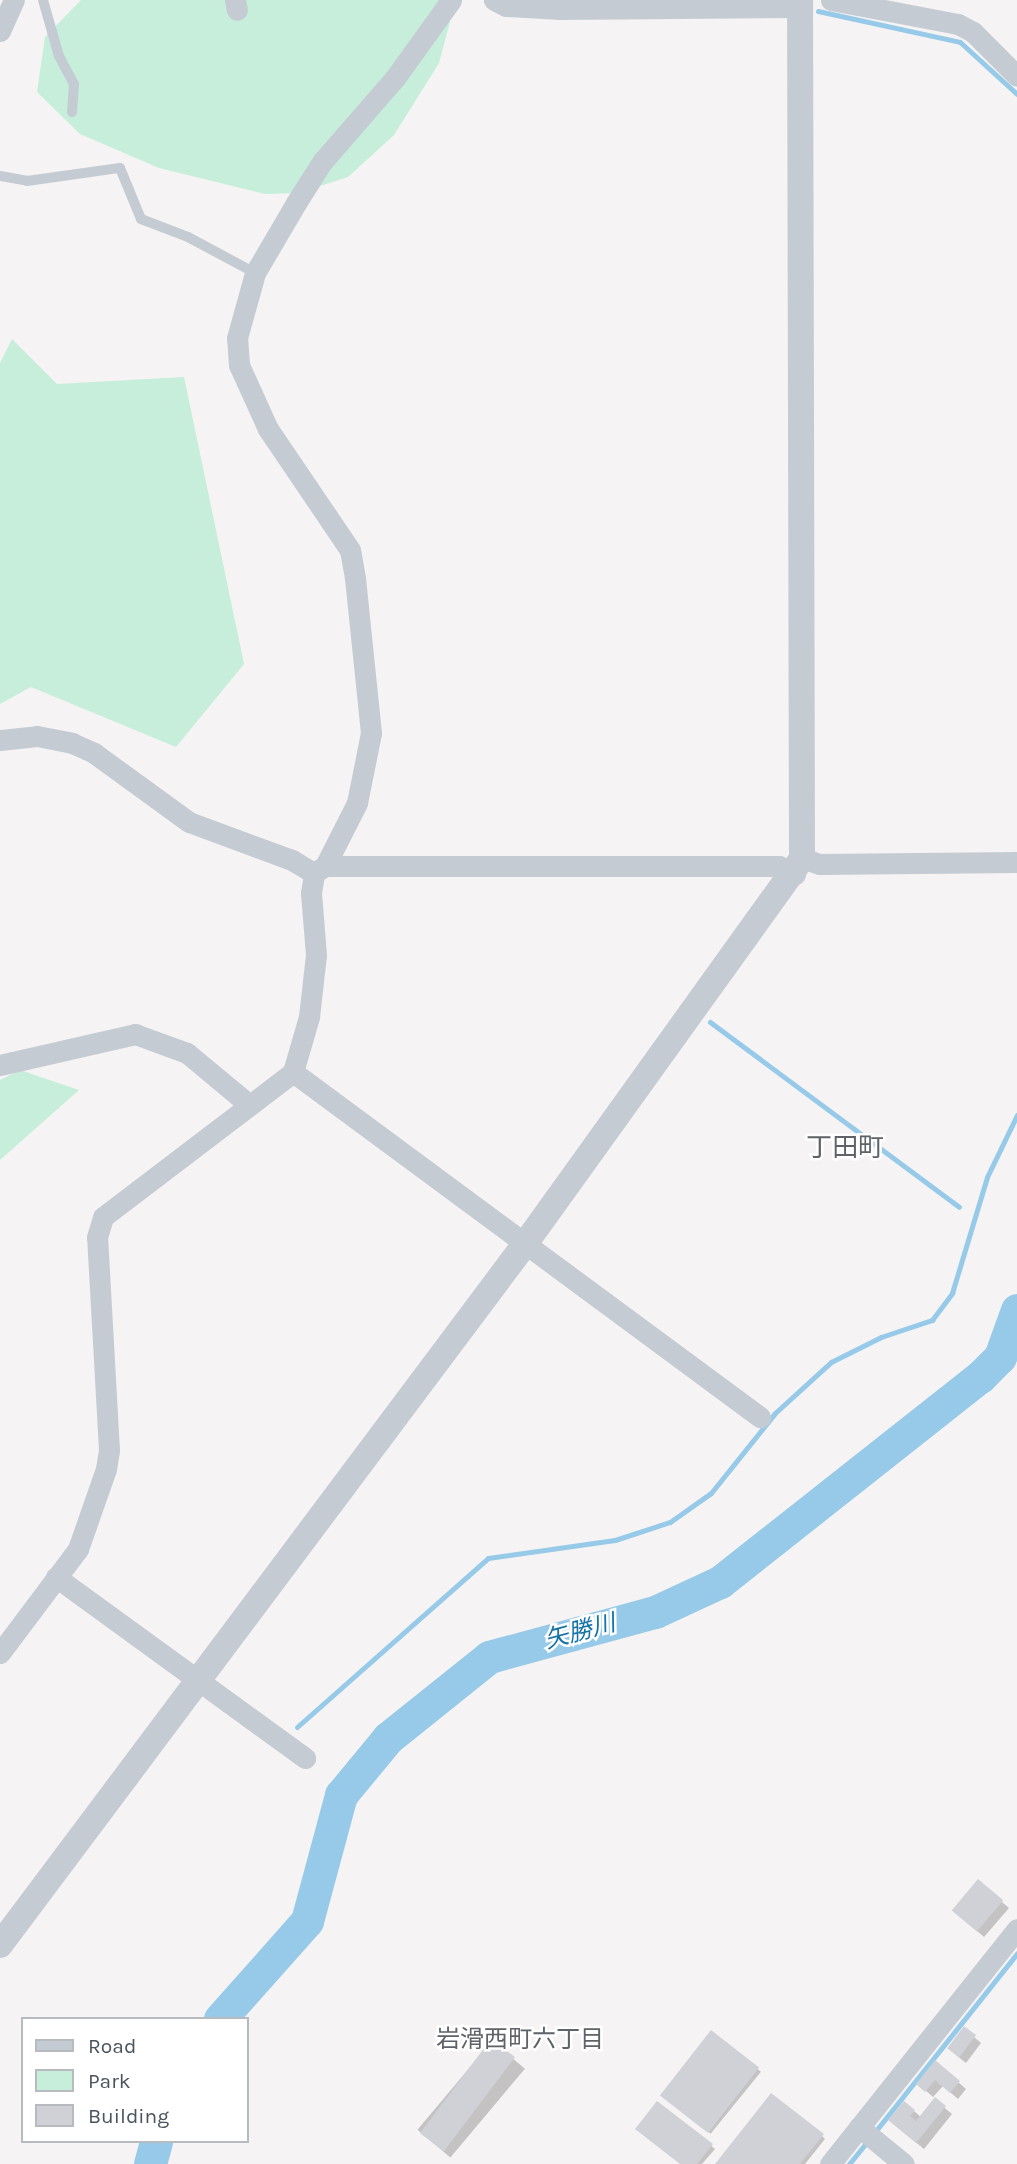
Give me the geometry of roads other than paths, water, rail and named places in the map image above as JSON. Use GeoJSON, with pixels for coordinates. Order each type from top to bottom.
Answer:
{"type":"FeatureCollection","features":[{"type":"Feature","properties":{"kind":"street"},"geometry":{"type":"LineString","coordinates":[[0,31],[14,0]]}},
{"type":"Feature","properties":{"kind":"street"},"geometry":{"type":"LineString","coordinates":[[0,1653],[78,1549],[89,1524],[109,1450],[97,1237],[103,1217],[114,1205],[167,1171],[247,1103],[293,1072],[309,1017],[317,955],[311,893],[319,869],[357,803],[371,733],[355,578],[350,550],[268,429],[239,365],[237,338],[255,273],[322,162],[395,78],[451,0]]}},
{"type":"Feature","properties":{"kind":"street"},"geometry":{"type":"LineString","coordinates":[[0,1945],[524,1244],[799,866],[800,3],[559,9],[506,6],[494,0]]}},
{"type":"Feature","properties":{"kind":"street"},"geometry":{"type":"LineString","coordinates":[[831,0],[882,5],[958,24],[973,32],[1017,76]]}},
{"type":"Feature","properties":{"kind":"street"},"geometry":{"type":"LineString","coordinates":[[0,740],[37,736],[72,743],[94,753],[189,822],[319,869],[1017,862]]}},
{"type":"Feature","properties":{"kind":"street"},"geometry":{"type":"LineString","coordinates":[[0,1065],[135,1034],[187,1053],[247,1103]]}},
{"type":"Feature","properties":{"kind":"street"},"geometry":{"type":"LineString","coordinates":[[293,1072],[760,1417]]}},
{"type":"Feature","properties":{"kind":"street"},"geometry":{"type":"LineString","coordinates":[[56,1577],[305,1758]]}},
{"type":"Feature","properties":{"kind":"street"},"geometry":{"type":"LineString","coordinates":[[830,2164],[1017,1929]]}},
{"type":"Feature","properties":{"kind":"street"},"geometry":{"type":"LineString","coordinates":[[859,2127],[904,2164]]}},
{"type":"Feature","properties":{"kind":"lane"},"geometry":{"type":"LineString","coordinates":[[43,0],[59,56],[74,84],[72,112]]}},
{"type":"Feature","properties":{"kind":"lane"},"geometry":{"type":"LineString","coordinates":[[0,176],[27,181],[120,168],[141,219],[188,237],[255,273]]}},
{"type":"Feature","properties":{"kind":"waterway"},"geometry":{"type":"LineString","coordinates":[[818,11],[960,42],[1017,94]]}},
{"type":"Feature","properties":{"kind":"waterway"},"geometry":{"type":"LineString","coordinates":[[710,1022],[959,1207]]}},
{"type":"Feature","properties":{"kind":"waterway"},"geometry":{"type":"LineString","coordinates":[[297,1727],[488,1558],[615,1540],[670,1522],[711,1493],[775,1413],[831,1362],[881,1337],[932,1320],[952,1293],[987,1177],[1017,1115]]}},
{"type":"Feature","properties":{"kind":"waterway","name":"矢勝川"},"geometry":{"type":"LineString","coordinates":[[222,2017],[307,1921],[341,1795],[388,1738],[489,1657],[655,1612],[720,1582],[980,1377],[1000,1357],[1017,1310]]}},
{"type":"Feature","properties":{"kind":"waterway"},"geometry":{"type":"LineString","coordinates":[[878,2128],[1017,1953]]}},
{"type":"Feature","properties":{"kind":"waterway"},"geometry":{"type":"LineString","coordinates":[[849,2164],[867,2142]]}},
{"type":"Feature","properties":{"kind":"waterway","name":"矢勝川"},"geometry":{"type":"LineString","coordinates":[[150,2164],[155,2143]]}},
{"type":"Feature","properties":{"kind":"district","name":"丁田町"},"geometry":{"type":"Point","coordinates":[845,1148]}},
{"type":"Feature","properties":{"kind":"district","name":"岩滑西町六丁目"},"geometry":{"type":"Point","coordinates":[520,2040]}}]}
